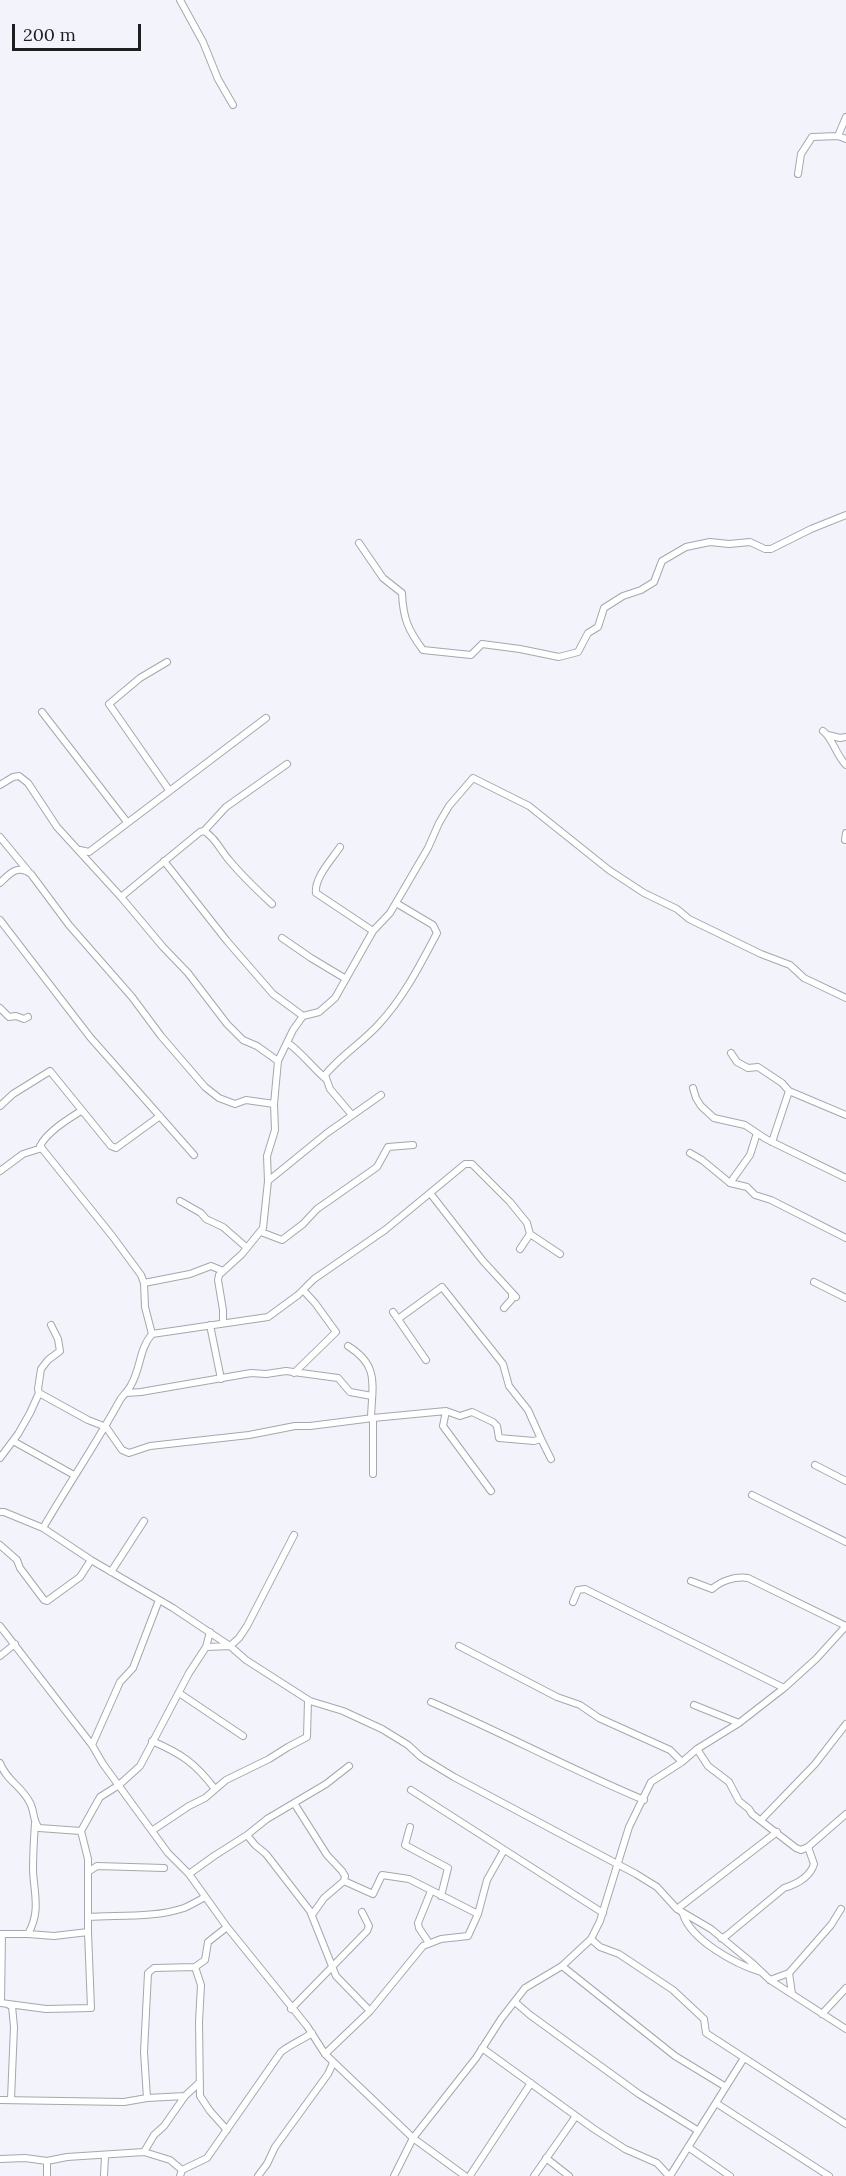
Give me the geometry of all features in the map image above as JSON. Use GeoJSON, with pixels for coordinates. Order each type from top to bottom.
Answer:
{"type":"FeatureCollection","features":[{"type":"Feature","properties":{"kind":"street"},"geometry":{"type":"LineString","coordinates":[[180,0],[233,105]]}},
{"type":"Feature","properties":{"kind":"street"},"geometry":{"type":"LineString","coordinates":[[838,136],[846,117]]}},
{"type":"Feature","properties":{"kind":"street"},"geometry":{"type":"LineString","coordinates":[[798,174],[801,154],[812,138],[838,136],[846,140]]}},
{"type":"Feature","properties":{"kind":"street"},"geometry":{"type":"LineString","coordinates":[[359,543],[382,578],[402,593],[403,609],[409,632],[423,650],[471,654],[482,644],[559,657],[578,652],[588,633],[598,627],[604,608],[622,596],[641,590],[654,582],[662,561],[686,547],[710,542],[729,544],[750,542],[768,550],[846,515]]}},
{"type":"Feature","properties":{"kind":"street"},"geometry":{"type":"LineString","coordinates":[[167,662],[140,678],[109,704],[169,790]]}},
{"type":"Feature","properties":{"kind":"street"},"geometry":{"type":"LineString","coordinates":[[42,712],[127,822]]}},
{"type":"Feature","properties":{"kind":"street"},"geometry":{"type":"LineString","coordinates":[[80,850],[89,852],[266,718]]}},
{"type":"Feature","properties":{"kind":"street"},"geometry":{"type":"LineString","coordinates":[[846,737],[840,738],[826,733],[837,755],[846,765]]}},
{"type":"Feature","properties":{"kind":"street"},"geometry":{"type":"LineString","coordinates":[[121,897],[204,831],[226,807],[287,764]]}},
{"type":"Feature","properties":{"kind":"street"},"geometry":{"type":"LineString","coordinates":[[0,785],[19,776],[28,783],[57,827],[80,850],[162,947],[188,973],[226,1024],[243,1040],[278,1061]]}},
{"type":"Feature","properties":{"kind":"street"},"geometry":{"type":"LineString","coordinates":[[223,1322],[218,1280],[223,1271],[261,1232],[268,1180],[267,1156],[275,1130],[274,1104],[278,1061],[293,1030],[303,1016],[320,1012],[330,1004],[373,931],[390,913],[428,848],[449,806],[473,778],[529,806],[609,870],[644,893],[677,909],[689,919],[753,951],[790,965],[804,978],[846,998]]}},
{"type":"Feature","properties":{"kind":"street"},"geometry":{"type":"LineString","coordinates":[[204,831],[211,835],[249,884],[272,904]]}},
{"type":"Feature","properties":{"kind":"street"},"geometry":{"type":"LineString","coordinates":[[0,837],[69,925],[132,997],[160,1036],[205,1087],[219,1098],[235,1104],[246,1100],[274,1104]]}},
{"type":"Feature","properties":{"kind":"street"},"geometry":{"type":"LineString","coordinates":[[340,847],[320,878],[316,893],[373,931]]}},
{"type":"Feature","properties":{"kind":"street"},"geometry":{"type":"LineString","coordinates":[[164,861],[227,941],[273,994],[303,1016]]}},
{"type":"Feature","properties":{"kind":"street"},"geometry":{"type":"LineString","coordinates":[[0,883],[16,869],[28,872]]}},
{"type":"Feature","properties":{"kind":"street"},"geometry":{"type":"LineString","coordinates":[[326,1080],[326,1075],[333,1065],[373,1030],[399,1001],[437,933],[433,925],[396,903]]}},
{"type":"Feature","properties":{"kind":"street"},"geometry":{"type":"LineString","coordinates":[[0,920],[90,1037],[194,1155]]}},
{"type":"Feature","properties":{"kind":"street"},"geometry":{"type":"LineString","coordinates":[[282,938],[346,979]]}},
{"type":"Feature","properties":{"kind":"street"},"geometry":{"type":"LineString","coordinates":[[0,1008],[9,1017],[24,1019],[28,1017]]}},
{"type":"Feature","properties":{"kind":"street"},"geometry":{"type":"LineString","coordinates":[[288,1043],[298,1050],[326,1080],[330,1089],[352,1115]]}},
{"type":"Feature","properties":{"kind":"street"},"geometry":{"type":"LineString","coordinates":[[730,1053],[737,1062],[748,1068],[758,1067],[782,1083],[789,1091],[846,1115]]}},
{"type":"Feature","properties":{"kind":"street"},"geometry":{"type":"LineString","coordinates":[[0,1095],[2,1104],[50,1071],[111,1146],[117,1148],[160,1116]]}},
{"type":"Feature","properties":{"kind":"street"},"geometry":{"type":"LineString","coordinates":[[693,1088],[701,1106],[714,1118],[727,1123],[745,1125],[772,1142],[846,1178]]}},
{"type":"Feature","properties":{"kind":"street"},"geometry":{"type":"LineString","coordinates":[[772,1142],[789,1091]]}},
{"type":"Feature","properties":{"kind":"street"},"geometry":{"type":"LineString","coordinates":[[268,1180],[381,1095]]}},
{"type":"Feature","properties":{"kind":"street"},"geometry":{"type":"LineString","coordinates":[[81,1111],[66,1121],[40,1146],[138,1270],[144,1283],[152,1334]]}},
{"type":"Feature","properties":{"kind":"street"},"geometry":{"type":"LineString","coordinates":[[730,1183],[750,1155],[757,1133]]}},
{"type":"Feature","properties":{"kind":"street"},"geometry":{"type":"LineString","coordinates":[[261,1232],[282,1240],[303,1224],[317,1209],[377,1167],[388,1147],[413,1145]]}},
{"type":"Feature","properties":{"kind":"street"},"geometry":{"type":"LineString","coordinates":[[0,1171],[23,1154],[42,1148]]}},
{"type":"Feature","properties":{"kind":"street"},"geometry":{"type":"LineString","coordinates":[[690,1153],[730,1183],[747,1187],[755,1195],[771,1200],[846,1238]]}},
{"type":"Feature","properties":{"kind":"street"},"geometry":{"type":"LineString","coordinates":[[43,1528],[134,1380],[146,1341],[152,1334],[268,1317],[314,1280],[385,1230],[465,1164],[472,1164],[515,1209],[527,1223],[530,1234],[560,1254]]}},
{"type":"Feature","properties":{"kind":"street"},"geometry":{"type":"LineString","coordinates":[[430,1193],[483,1261],[514,1295],[504,1308]]}},
{"type":"Feature","properties":{"kind":"street"},"geometry":{"type":"LineString","coordinates":[[180,1201],[201,1213],[206,1219],[224,1227],[246,1247]]}},
{"type":"Feature","properties":{"kind":"street"},"geometry":{"type":"LineString","coordinates":[[520,1250],[530,1234]]}},
{"type":"Feature","properties":{"kind":"street"},"geometry":{"type":"LineString","coordinates":[[144,1283],[190,1274],[211,1266],[223,1271]]}},
{"type":"Feature","properties":{"kind":"street"},"geometry":{"type":"LineString","coordinates":[[436,1280],[503,1364],[509,1386],[528,1410],[551,1460]]}},
{"type":"Feature","properties":{"kind":"street"},"geometry":{"type":"LineString","coordinates":[[814,1282],[846,1298]]}},
{"type":"Feature","properties":{"kind":"street"},"geometry":{"type":"LineString","coordinates":[[398,1318],[442,1287]]}},
{"type":"Feature","properties":{"kind":"street"},"geometry":{"type":"LineString","coordinates":[[294,1373],[336,1332],[303,1290]]}},
{"type":"Feature","properties":{"kind":"street"},"geometry":{"type":"LineString","coordinates":[[393,1312],[426,1360]]}},
{"type":"Feature","properties":{"kind":"street"},"geometry":{"type":"LineString","coordinates":[[0,1458],[30,1413],[39,1393],[41,1369],[60,1351],[58,1339],[51,1325]]}},
{"type":"Feature","properties":{"kind":"street"},"geometry":{"type":"LineString","coordinates":[[210,1325],[221,1379]]}},
{"type":"Feature","properties":{"kind":"street"},"geometry":{"type":"LineString","coordinates":[[348,1346],[362,1356],[370,1367],[374,1381],[372,1396],[373,1474]]}},
{"type":"Feature","properties":{"kind":"street"},"geometry":{"type":"LineString","coordinates":[[126,1393],[285,1371],[338,1378],[350,1392],[372,1396]]}},
{"type":"Feature","properties":{"kind":"street"},"geometry":{"type":"LineString","coordinates":[[39,1393],[88,1420],[106,1427],[119,1447],[129,1453],[150,1446],[249,1435],[289,1426],[310,1426],[446,1411],[460,1416],[472,1412],[494,1422],[499,1438],[541,1440]]}},
{"type":"Feature","properties":{"kind":"street"},"geometry":{"type":"LineString","coordinates":[[446,1411],[443,1426],[491,1491]]}},
{"type":"Feature","properties":{"kind":"street"},"geometry":{"type":"LineString","coordinates":[[13,1441],[74,1475]]}},
{"type":"Feature","properties":{"kind":"street"},"geometry":{"type":"LineString","coordinates":[[0,1444],[5,1451]]}},
{"type":"Feature","properties":{"kind":"street"},"geometry":{"type":"LineString","coordinates":[[815,1464],[846,1481]]}},
{"type":"Feature","properties":{"kind":"street"},"geometry":{"type":"LineString","coordinates":[[753,1495],[846,1542]]}},
{"type":"Feature","properties":{"kind":"street"},"geometry":{"type":"LineString","coordinates":[[0,1512],[43,1528],[210,1632],[231,1646],[246,1660],[308,1700],[343,1711],[382,1729],[454,1778],[636,1874],[657,1887],[680,1911],[724,1938],[763,1973],[846,2029]]}},
{"type":"Feature","properties":{"kind":"street"},"geometry":{"type":"LineString","coordinates":[[111,1572],[144,1521]]}},
{"type":"Feature","properties":{"kind":"street"},"geometry":{"type":"LineString","coordinates":[[206,1647],[231,1646],[239,1638],[294,1535]]}},
{"type":"Feature","properties":{"kind":"street"},"geometry":{"type":"LineString","coordinates":[[0,1545],[15,1557],[20,1568],[47,1601],[80,1577],[91,1560]]}},
{"type":"Feature","properties":{"kind":"street"},"geometry":{"type":"LineString","coordinates":[[394,2176],[413,2138],[525,1988],[562,1966],[591,1939],[603,1913],[619,1866],[629,1827],[654,1779],[739,1723],[784,1688],[816,1659],[846,1626],[748,1578],[740,1577],[723,1581],[712,1589],[691,1581]]}},
{"type":"Feature","properties":{"kind":"street"},"geometry":{"type":"LineString","coordinates":[[573,1602],[578,1590],[585,1588],[784,1688]]}},
{"type":"Feature","properties":{"kind":"street"},"geometry":{"type":"LineString","coordinates":[[92,1745],[120,1682],[133,1668],[159,1600]]}},
{"type":"Feature","properties":{"kind":"street"},"geometry":{"type":"LineString","coordinates":[[0,1626],[92,1745],[168,1853],[189,1874],[227,1927],[291,2009],[312,2032],[325,2055],[413,2138],[469,2176],[531,2083]]}},
{"type":"Feature","properties":{"kind":"street"},"geometry":{"type":"LineString","coordinates":[[88,1932],[54,1936],[1,1934],[1,2003],[46,2009],[91,2008],[88,1859],[81,1831],[100,1797],[119,1785],[140,1766],[189,1673],[206,1647],[210,1632]]}},
{"type":"Feature","properties":{"kind":"street"},"geometry":{"type":"LineString","coordinates":[[0,1656],[15,1644]]}},
{"type":"Feature","properties":{"kind":"street"},"geometry":{"type":"LineString","coordinates":[[459,1646],[557,1697],[580,1705],[599,1718],[670,1750],[682,1762]]}},
{"type":"Feature","properties":{"kind":"street"},"geometry":{"type":"LineString","coordinates":[[179,1693],[243,1736]]}},
{"type":"Feature","properties":{"kind":"street"},"geometry":{"type":"LineString","coordinates":[[153,1830],[189,1806],[206,1798],[226,1780],[307,1737],[308,1700]]}},
{"type":"Feature","properties":{"kind":"street"},"geometry":{"type":"LineString","coordinates":[[431,1702],[644,1800]]}},
{"type":"Feature","properties":{"kind":"street"},"geometry":{"type":"LineString","coordinates":[[694,1705],[739,1723]]}},
{"type":"Feature","properties":{"kind":"street"},"geometry":{"type":"LineString","coordinates":[[761,1820],[814,1764],[846,1724]]}},
{"type":"Feature","properties":{"kind":"street"},"geometry":{"type":"LineString","coordinates":[[153,1741],[181,1754],[196,1766],[214,1790]]}},
{"type":"Feature","properties":{"kind":"street"},"geometry":{"type":"LineString","coordinates":[[697,1749],[708,1766],[729,1782],[740,1801],[796,1848],[801,1850],[808,1847],[846,1814]]}},
{"type":"Feature","properties":{"kind":"street"},"geometry":{"type":"LineString","coordinates":[[0,1763],[4,1775],[22,1790],[32,1804],[35,1823],[33,1871],[37,1897],[34,1923],[28,1934]]}},
{"type":"Feature","properties":{"kind":"street"},"geometry":{"type":"LineString","coordinates":[[189,1874],[267,1819],[326,1784],[349,1766]]}},
{"type":"Feature","properties":{"kind":"street"},"geometry":{"type":"LineString","coordinates":[[411,1790],[603,1913]]}},
{"type":"Feature","properties":{"kind":"street"},"geometry":{"type":"LineString","coordinates":[[294,1803],[327,1855],[345,1876],[344,1881],[324,1898],[312,1915]]}},
{"type":"Feature","properties":{"kind":"street"},"geometry":{"type":"LineString","coordinates":[[35,1823],[39,1827],[81,1831]]}},
{"type":"Feature","properties":{"kind":"street"},"geometry":{"type":"LineString","coordinates":[[410,1827],[405,1845],[448,1868],[441,1896]]}},
{"type":"Feature","properties":{"kind":"street"},"geometry":{"type":"LineString","coordinates":[[680,1911],[777,1832]]}},
{"type":"Feature","properties":{"kind":"street"},"geometry":{"type":"LineString","coordinates":[[247,1835],[266,1854],[312,1915],[336,1976],[370,2011]]}},
{"type":"Feature","properties":{"kind":"street"},"geometry":{"type":"LineString","coordinates":[[724,1938],[784,1888],[795,1885],[810,1873],[814,1864],[808,1847]]}},
{"type":"Feature","properties":{"kind":"street"},"geometry":{"type":"LineString","coordinates":[[325,2055],[370,2011],[418,1951],[429,1943],[441,1939],[468,1936],[478,1914],[487,1880],[504,1850]]}},
{"type":"Feature","properties":{"kind":"street"},"geometry":{"type":"LineString","coordinates":[[88,1859],[97,1866]]}},
{"type":"Feature","properties":{"kind":"street"},"geometry":{"type":"LineString","coordinates":[[88,1872],[97,1866],[164,1868]]}},
{"type":"Feature","properties":{"kind":"street"},"geometry":{"type":"LineString","coordinates":[[344,1881],[373,1894],[382,1875],[409,1879],[478,1914]]}},
{"type":"Feature","properties":{"kind":"street"},"geometry":{"type":"LineString","coordinates":[[429,1943],[418,1923],[430,1891]]}},
{"type":"Feature","properties":{"kind":"street"},"geometry":{"type":"LineString","coordinates":[[88,1917],[134,1916],[163,1912],[182,1908],[206,1898]]}},
{"type":"Feature","properties":{"kind":"street"},"geometry":{"type":"LineString","coordinates":[[773,1979],[789,1973],[831,1925],[841,1909]]}},
{"type":"Feature","properties":{"kind":"street"},"geometry":{"type":"LineString","coordinates":[[680,1911],[686,1924],[707,1944],[744,1967],[763,1973]]}},
{"type":"Feature","properties":{"kind":"street"},"geometry":{"type":"LineString","coordinates":[[291,2009],[369,1929],[362,1912]]}},
{"type":"Feature","properties":{"kind":"street"},"geometry":{"type":"LineString","coordinates":[[147,2098],[144,2052],[148,1973],[154,1968],[195,1967],[205,1960],[208,1942],[227,1927]]}},
{"type":"Feature","properties":{"kind":"street"},"geometry":{"type":"LineString","coordinates":[[591,1939],[600,1947],[619,1954],[674,1990],[704,2019],[706,2033],[846,2124]]}},
{"type":"Feature","properties":{"kind":"street"},"geometry":{"type":"LineString","coordinates":[[562,1966],[675,2056],[726,2087]]}},
{"type":"Feature","properties":{"kind":"street"},"geometry":{"type":"LineString","coordinates":[[195,1967],[201,1984],[200,2096],[227,2130]]}},
{"type":"Feature","properties":{"kind":"street"},"geometry":{"type":"LineString","coordinates":[[789,1973],[792,1994]]}},
{"type":"Feature","properties":{"kind":"street"},"geometry":{"type":"LineString","coordinates":[[773,1979],[790,1986]]}},
{"type":"Feature","properties":{"kind":"street"},"geometry":{"type":"LineString","coordinates":[[822,2014],[846,1989]]}},
{"type":"Feature","properties":{"kind":"street"},"geometry":{"type":"LineString","coordinates":[[515,2002],[639,2094],[697,2130]]}},
{"type":"Feature","properties":{"kind":"street"},"geometry":{"type":"LineString","coordinates":[[0,2003],[12,2006],[14,2026],[11,2099]]}},
{"type":"Feature","properties":{"kind":"street"},"geometry":{"type":"LineString","coordinates":[[0,2159],[25,2158],[47,2161],[67,2157],[144,2152],[170,2160],[181,2173],[207,2158],[281,2052],[312,2032]]}},
{"type":"Feature","properties":{"kind":"street"},"geometry":{"type":"LineString","coordinates":[[482,2048],[625,2149],[657,2163],[670,2176],[744,2058]]}},
{"type":"Feature","properties":{"kind":"street"},"geometry":{"type":"LineString","coordinates":[[258,2176],[275,2147],[328,2074],[333,2062]]}},
{"type":"Feature","properties":{"kind":"street"},"geometry":{"type":"LineString","coordinates":[[144,2152],[154,2134],[164,2126],[187,2094],[200,2082]]}},
{"type":"Feature","properties":{"kind":"street"},"geometry":{"type":"LineString","coordinates":[[91,2102],[93,2094]]}},
{"type":"Feature","properties":{"kind":"street"},"geometry":{"type":"LineString","coordinates":[[0,2100],[124,2102],[187,2094],[200,2096]]}},
{"type":"Feature","properties":{"kind":"street"},"geometry":{"type":"LineString","coordinates":[[716,2103],[829,2176]]}},
{"type":"Feature","properties":{"kind":"street"},"geometry":{"type":"LineString","coordinates":[[534,2176],[576,2116]]}},
{"type":"Feature","properties":{"kind":"street"},"geometry":{"type":"LineString","coordinates":[[688,2147],[730,2176]]}},
{"type":"Feature","properties":{"kind":"street"},"geometry":{"type":"LineString","coordinates":[[104,2176],[105,2156]]}},
{"type":"Feature","properties":{"kind":"street"},"geometry":{"type":"LineString","coordinates":[[546,2158],[569,2176]]}},
{"type":"Feature","properties":{"kind":"street"},"geometry":{"type":"LineString","coordinates":[[47,2161],[47,2176]]}}]}
